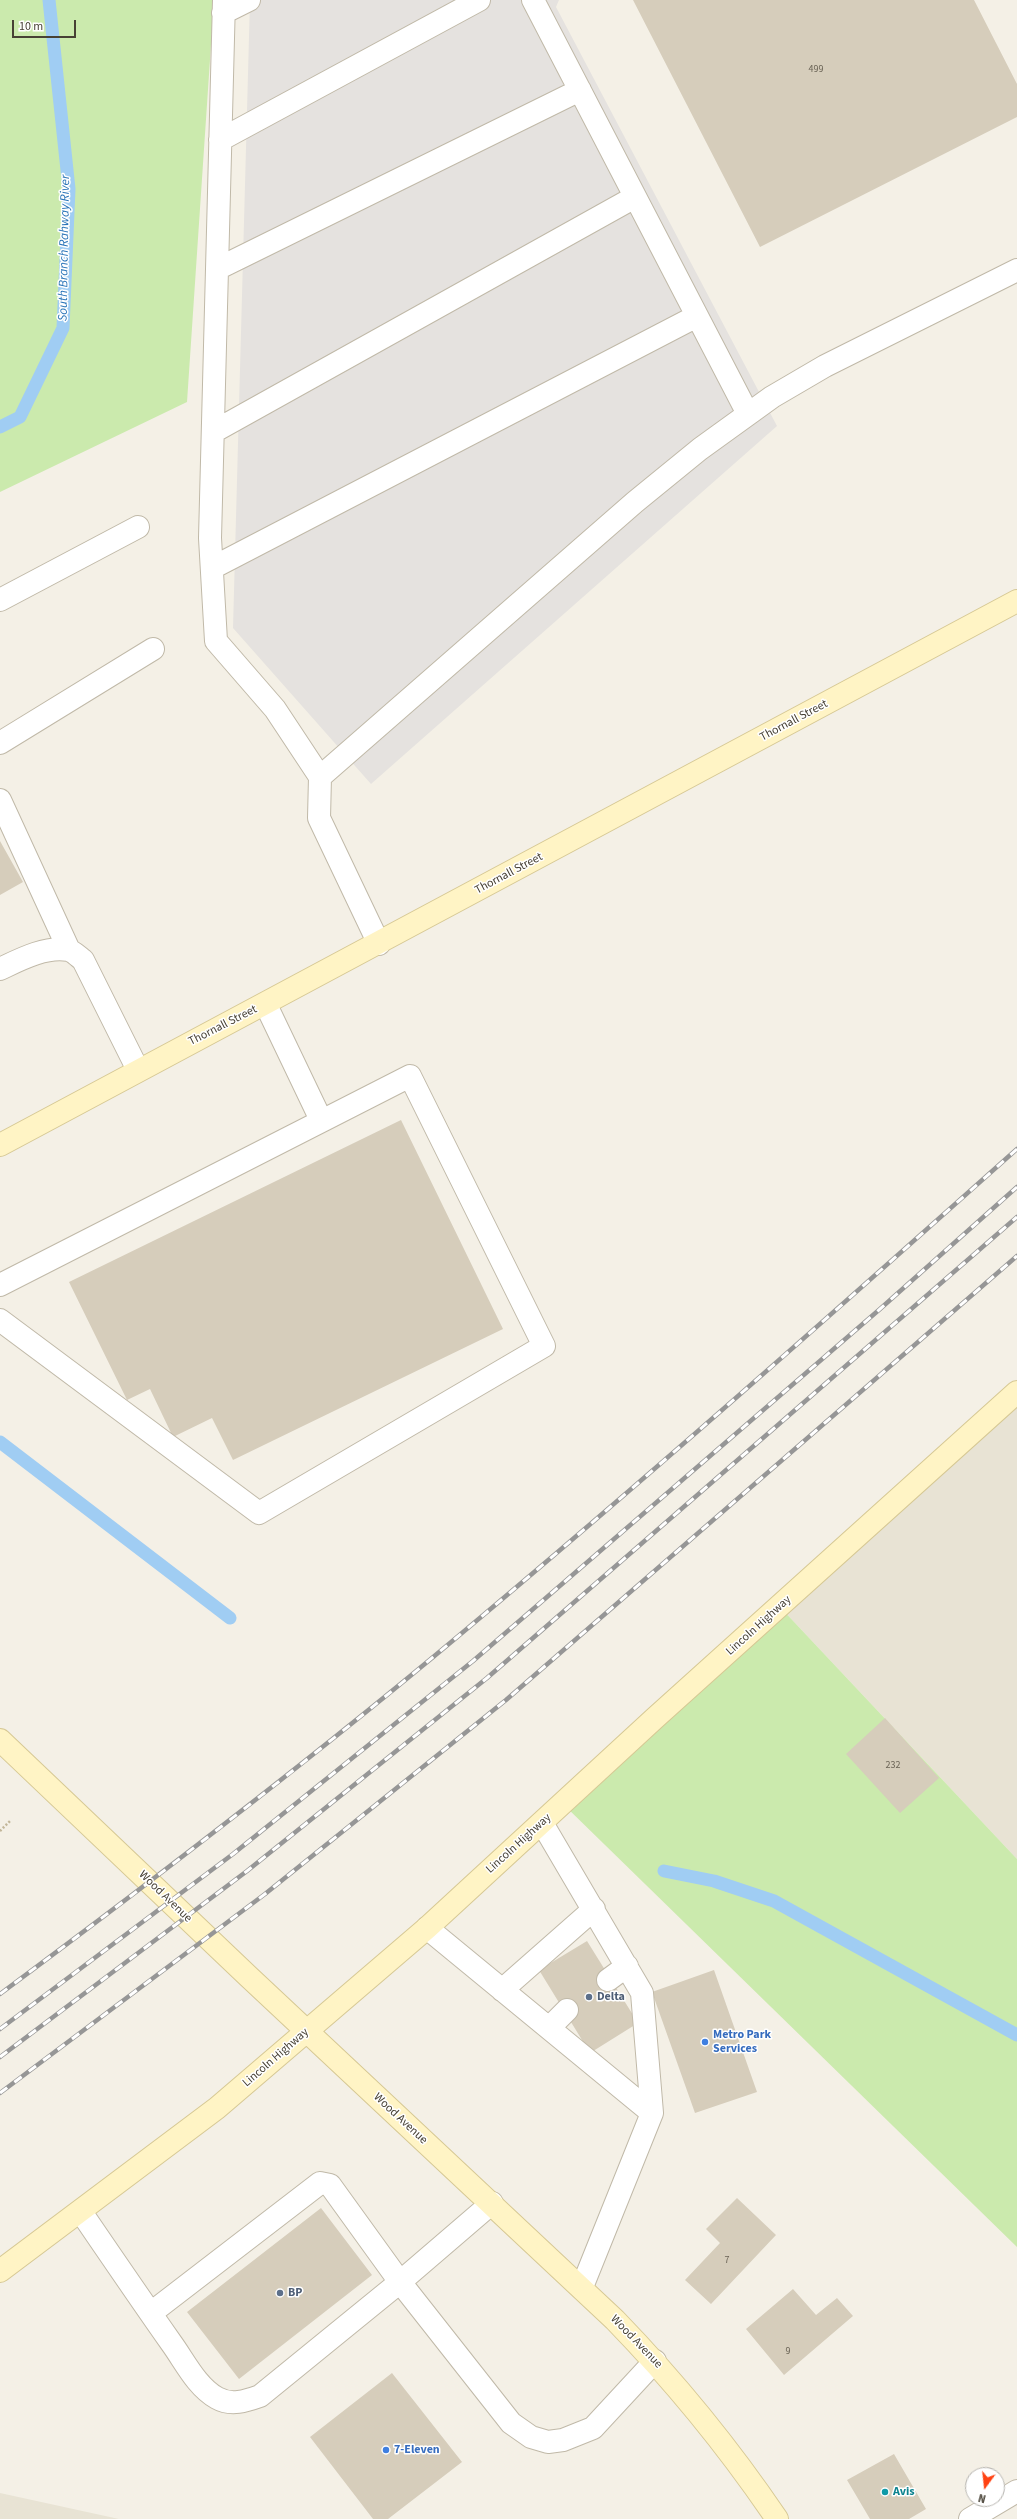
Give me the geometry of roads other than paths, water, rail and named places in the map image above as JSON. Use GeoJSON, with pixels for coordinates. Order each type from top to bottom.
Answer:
{"type":"FeatureCollection","features":[{"type":"Feature","properties":{"kind":"main road","name":"Thornall Street"},"geometry":{"type":"LineString","coordinates":[[0,1145],[138,1070],[379,944],[1017,601]]}},
{"type":"Feature","properties":{"kind":"main road","name":"Lincoln Highway"},"geometry":{"type":"LineString","coordinates":[[0,2271],[81,2212],[217,2108],[427,1928],[1017,1392]]}},
{"type":"Feature","properties":{"kind":"main road","name":"Wood Avenue"},"geometry":{"type":"LineString","coordinates":[[0,1740],[306,2031],[582,2287],[654,2360],[726,2446],[778,2519]]}},
{"type":"Feature","properties":{"kind":"lane"},"geometry":{"type":"LineString","coordinates":[[249,0],[223,7],[210,538],[216,641],[275,709],[320,777],[319,818],[379,944]]}},
{"type":"Feature","properties":{"kind":"lane"},"geometry":{"type":"LineString","coordinates":[[220,140],[479,0]]}},
{"type":"Feature","properties":{"kind":"lane"},"geometry":{"type":"LineString","coordinates":[[533,0],[748,414]]}},
{"type":"Feature","properties":{"kind":"lane"},"geometry":{"type":"LineString","coordinates":[[217,269],[580,90]]}},
{"type":"Feature","properties":{"kind":"lane"},"geometry":{"type":"LineString","coordinates":[[213,432],[635,197]]}},
{"type":"Feature","properties":{"kind":"lane"},"geometry":{"type":"LineString","coordinates":[[320,777],[635,502],[700,449],[748,414],[825,366],[1017,270]]}},
{"type":"Feature","properties":{"kind":"lane"},"geometry":{"type":"LineString","coordinates":[[212,568],[697,316]]}},
{"type":"Feature","properties":{"kind":"lane"},"geometry":{"type":"LineString","coordinates":[[0,600],[138,527]]}},
{"type":"Feature","properties":{"kind":"lane"},"geometry":{"type":"LineString","coordinates":[[0,743],[153,649]]}},
{"type":"Feature","properties":{"kind":"lane"},"geometry":{"type":"LineString","coordinates":[[0,800],[69,950],[84,960],[138,1070]]}},
{"type":"Feature","properties":{"kind":"lane"},"geometry":{"type":"LineString","coordinates":[[0,969],[22,958],[48,951],[69,950]]}},
{"type":"Feature","properties":{"kind":"lane"},"geometry":{"type":"LineString","coordinates":[[266,1004],[321,1120]]}},
{"type":"Feature","properties":{"kind":"lane"},"geometry":{"type":"LineString","coordinates":[[0,1285],[321,1120],[410,1076],[544,1346],[258,1513],[0,1320]]}},
{"type":"Feature","properties":{"kind":"lane"},"geometry":{"type":"LineString","coordinates":[[542,1823],[594,1909],[642,1993],[652,2113],[582,2287]]}},
{"type":"Feature","properties":{"kind":"lane"},"geometry":{"type":"LineString","coordinates":[[502,1990],[594,1909]]}},
{"type":"Feature","properties":{"kind":"lane"},"geometry":{"type":"LineString","coordinates":[[427,1928],[652,2113]]}},
{"type":"Feature","properties":{"kind":"lane"},"geometry":{"type":"LineString","coordinates":[[608,1980],[626,1966]]}},
{"type":"Feature","properties":{"kind":"lane"},"geometry":{"type":"LineString","coordinates":[[549,2028],[567,2010]]}},
{"type":"Feature","properties":{"kind":"lane"},"geometry":{"type":"LineString","coordinates":[[151,2314],[320,2183],[330,2185],[400,2282],[511,2423],[537,2439],[548,2442],[563,2440],[593,2428],[654,2360]]}},
{"type":"Feature","properties":{"kind":"lane"},"geometry":{"type":"LineString","coordinates":[[81,2212],[200,2383],[216,2398],[232,2403],[245,2402],[260,2396],[282,2380],[492,2203]]}},
{"type":"Feature","properties":{"kind":"lane"},"geometry":{"type":"LineString","coordinates":[[970,2519],[1017,2491]]}},
{"type":"Feature","properties":{"kind":"waterway","name":"South Branch Rahway River"},"geometry":{"type":"LineString","coordinates":[[0,427],[20,417],[63,328],[69,189],[49,0]]}},
{"type":"Feature","properties":{"kind":"waterway"},"geometry":{"type":"LineString","coordinates":[[0,1442],[230,1618]]}},
{"type":"Feature","properties":{"kind":"waterway"},"geometry":{"type":"LineString","coordinates":[[664,1871],[714,1881],[774,1901],[1017,2035]]}},
{"type":"Feature","properties":{"kind":"railway"},"geometry":{"type":"LineString","coordinates":[[0,1994],[288,1775],[456,1638],[668,1457],[1017,1149]]}},
{"type":"Feature","properties":{"kind":"railway"},"geometry":{"type":"LineString","coordinates":[[0,2029],[233,1854],[473,1661],[880,1309],[1017,1187]]}},
{"type":"Feature","properties":{"kind":"railway"},"geometry":{"type":"LineString","coordinates":[[0,2057],[247,1871],[487,1678],[1017,1217]]}},
{"type":"Feature","properties":{"kind":"railway"},"geometry":{"type":"LineString","coordinates":[[0,2093],[265,1894],[506,1700],[1017,1256]]}},
{"type":"Feature","properties":{"kind":"place","name":"Delta"},"geometry":{"type":"Point","coordinates":[589,1997]}},
{"type":"Feature","properties":{"kind":"place","name":"Metro Park Services"},"geometry":{"type":"Point","coordinates":[705,2042]}},
{"type":"Feature","properties":{"kind":"place","name":"BP"},"geometry":{"type":"Point","coordinates":[280,2293]}},
{"type":"Feature","properties":{"kind":"place","name":"7-Eleven"},"geometry":{"type":"Point","coordinates":[386,2450]}},
{"type":"Feature","properties":{"kind":"place","name":"Avis"},"geometry":{"type":"Point","coordinates":[885,2492]}}]}
